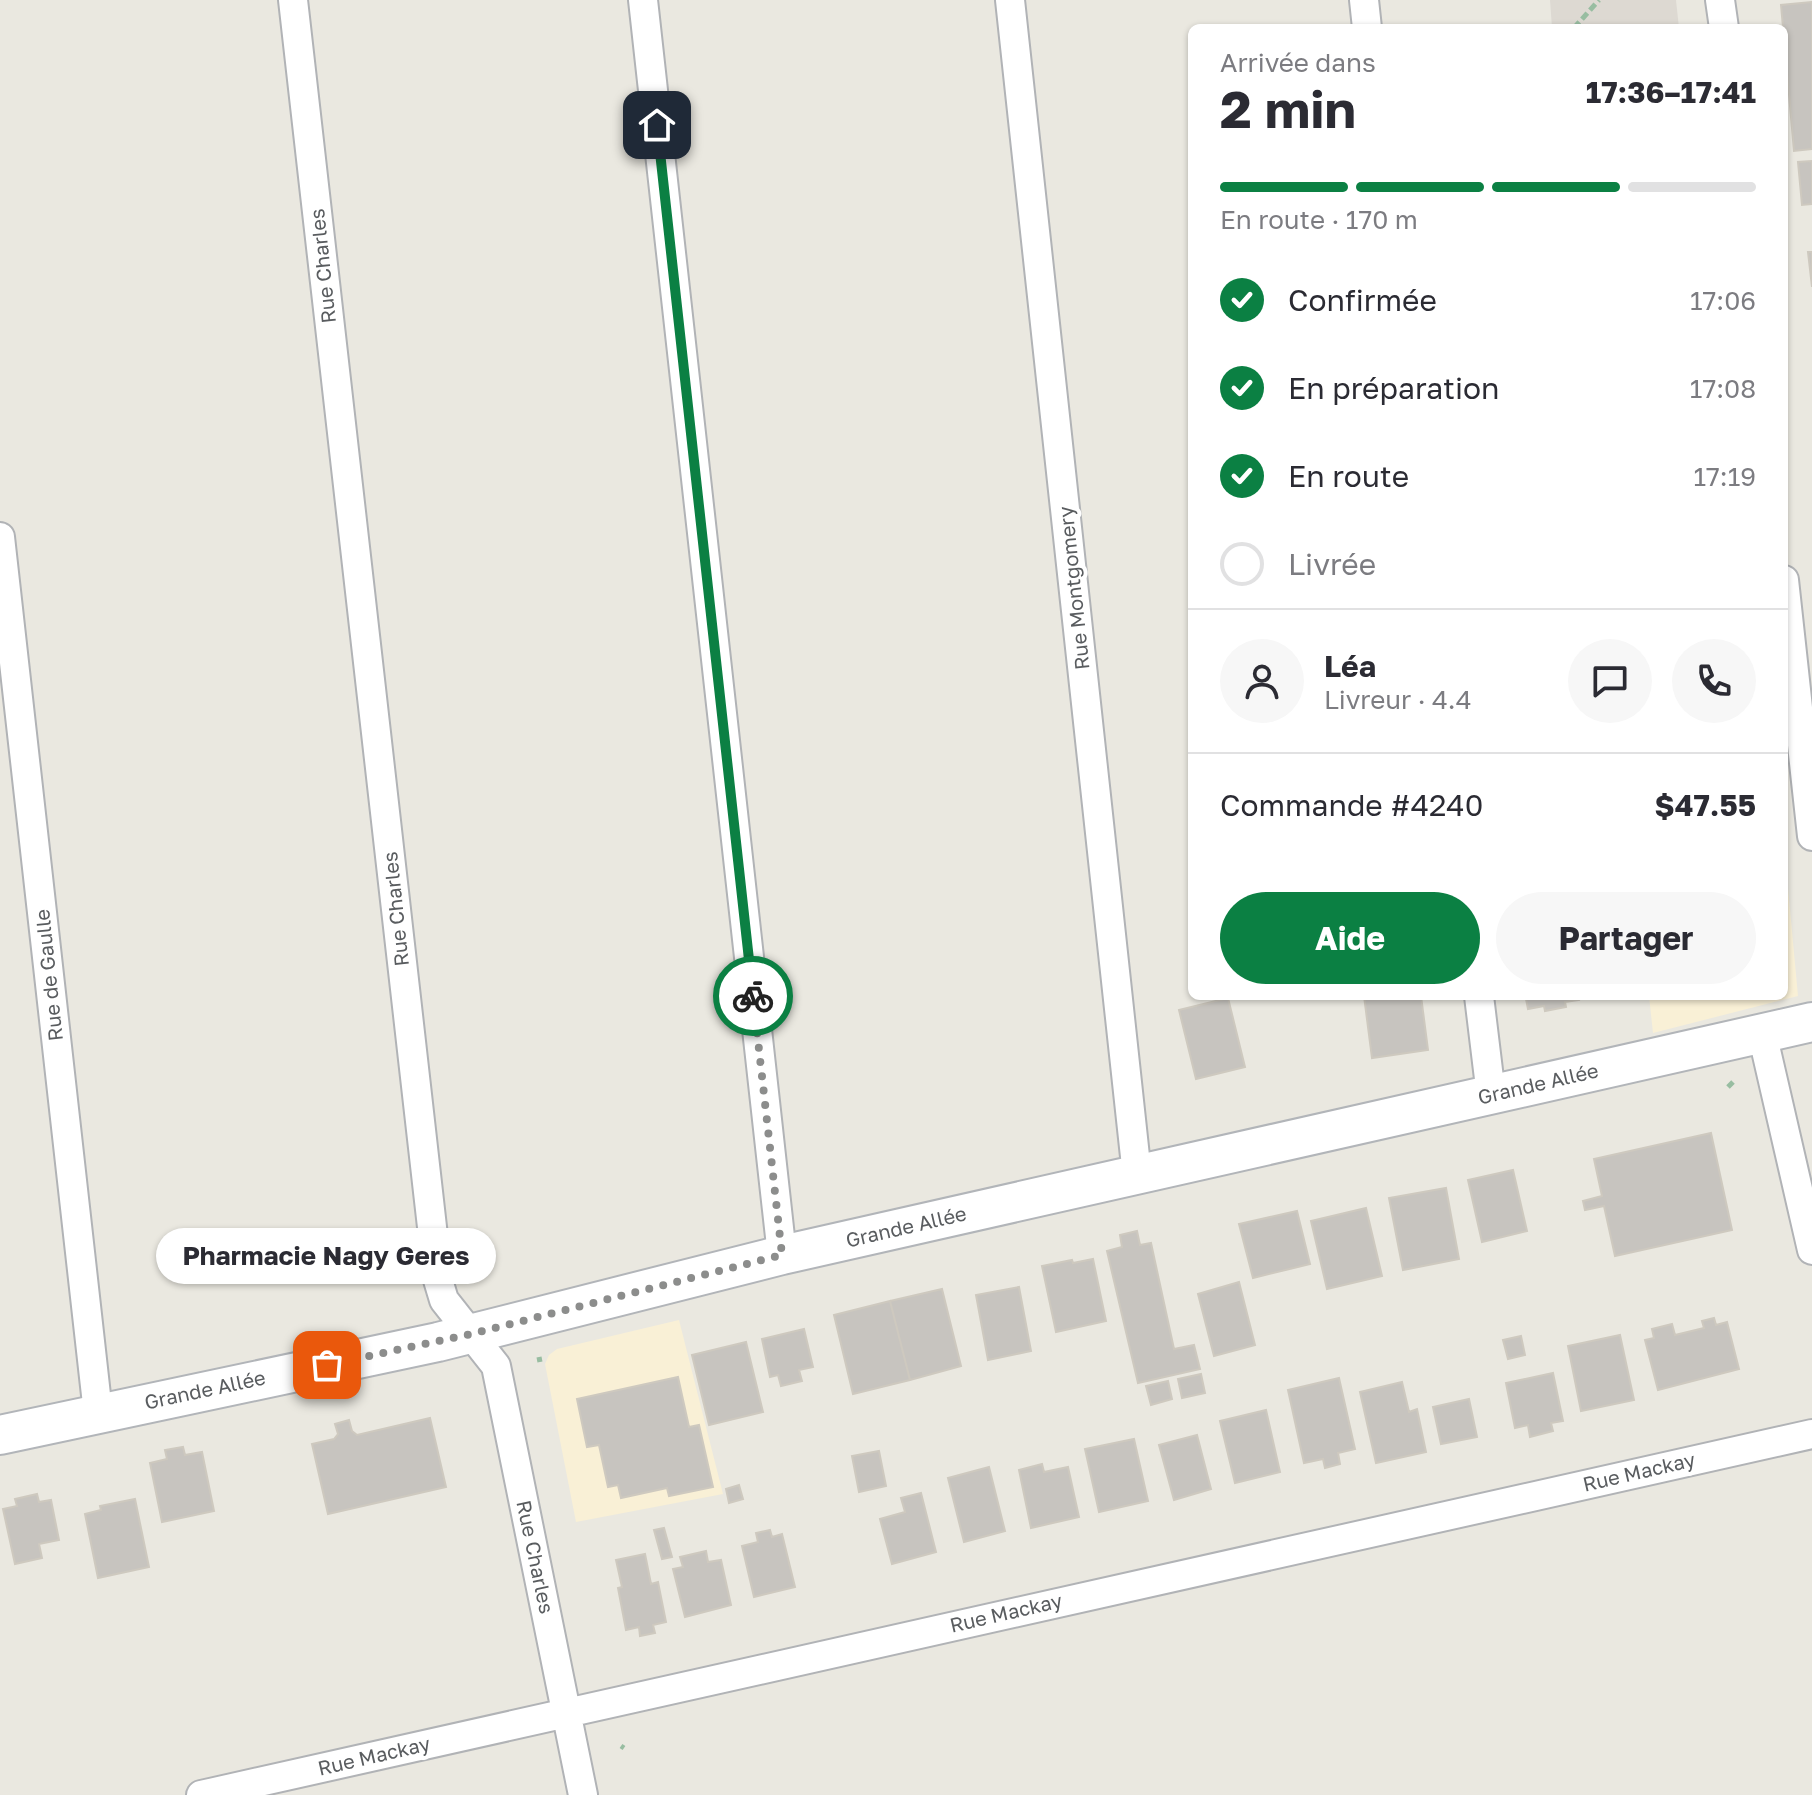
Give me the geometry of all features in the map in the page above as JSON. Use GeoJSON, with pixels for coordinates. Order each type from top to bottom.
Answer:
{"type":"FeatureCollection","features":[{"type":"Feature","properties":{"kind":"main road","name":"Grande Allée"},"geometry":{"type":"LineString","coordinates":[[0,1435],[471,1334],[782,1255],[1812,1022]]}},
{"type":"Feature","properties":{"kind":"street","name":"Rue Charles"},"geometry":{"type":"LineString","coordinates":[[293,0],[438,1280],[444,1300],[496,1366],[583,1795]]}},
{"type":"Feature","properties":{"kind":"street"},"geometry":{"type":"LineString","coordinates":[[643,0],[782,1255]]}},
{"type":"Feature","properties":{"kind":"street","name":"Rue Montgomery"},"geometry":{"type":"LineString","coordinates":[[1010,0],[1137,1175]]}},
{"type":"Feature","properties":{"kind":"street"},"geometry":{"type":"LineString","coordinates":[[1364,0],[1367,24]]}},
{"type":"Feature","properties":{"kind":"street"},"geometry":{"type":"LineString","coordinates":[[1720,0],[1723,24]]}},
{"type":"Feature","properties":{"kind":"street","name":"Rue de Gaulle"},"geometry":{"type":"LineString","coordinates":[[0,537],[98,1413]]}},
{"type":"Feature","properties":{"kind":"street"},"geometry":{"type":"LineString","coordinates":[[1788,617],[1812,836]]}},
{"type":"Feature","properties":{"kind":"street"},"geometry":{"type":"LineString","coordinates":[[1479,1000],[1491,1095]]}},
{"type":"Feature","properties":{"kind":"street"},"geometry":{"type":"LineString","coordinates":[[1762,1033],[1812,1250]]}},
{"type":"Feature","properties":{"kind":"street","name":"Rue Mackay"},"geometry":{"type":"LineString","coordinates":[[201,1795],[1812,1434]]}},
{"type":"Feature","properties":{"kind":"path"},"geometry":{"type":"LineString","coordinates":[[1578,24],[1599,0]]}},
{"type":"Feature","properties":{"kind":"shaded area"},"geometry":{"type":"Polygon","coordinates":[[[1550,0],[1676,0],[1679,24],[1552,24],[1550,0]]]}},
{"type":"Feature","properties":{"kind":"shaded area"},"geometry":{"type":"Polygon","coordinates":[[[1788,888],[1798,996],[1788,999],[1788,888]]]}},
{"type":"Feature","properties":{"kind":"shaded area"},"geometry":{"type":"Polygon","coordinates":[[[1649,1000],[1782,1000],[1653,1033],[1649,1000]]]}},
{"type":"Feature","properties":{"kind":"shaded area"},"geometry":{"type":"Polygon","coordinates":[[[679,1320],[723,1494],[576,1522],[545,1364],[549,1355],[557,1349],[679,1320]]]}},
{"type":"Feature","properties":{"kind":"building"},"geometry":{"type":"Polygon","coordinates":[[[1812,2],[1812,149],[1794,151],[1788,84],[1788,24],[1783,24],[1781,5],[1812,2]]]}},
{"type":"Feature","properties":{"kind":"building"},"geometry":{"type":"Polygon","coordinates":[[[1812,161],[1812,204],[1802,205],[1798,162],[1812,161]]]}},
{"type":"Feature","properties":{"kind":"building"},"geometry":{"type":"Polygon","coordinates":[[[1808,252],[1812,252],[1812,287],[1808,252]]]}},
{"type":"Feature","properties":{"kind":"building"},"geometry":{"type":"Polygon","coordinates":[[[1228,1000],[1245,1067],[1196,1079],[1179,1010],[1228,1000]]]}},
{"type":"Feature","properties":{"kind":"building"},"geometry":{"type":"Polygon","coordinates":[[[1365,1000],[1422,1000],[1428,1050],[1372,1058],[1365,1000]]]}},
{"type":"Feature","properties":{"kind":"building"},"geometry":{"type":"Polygon","coordinates":[[[1526,1000],[1579,1000],[1565,1002],[1566,1007],[1545,1011],[1544,1006],[1528,1009],[1526,1000]]]}},
{"type":"Feature","properties":{"kind":"building"},"geometry":{"type":"Polygon","coordinates":[[[1711,1133],[1732,1230],[1615,1256],[1604,1206],[1585,1210],[1583,1201],[1602,1196],[1594,1159],[1711,1133]]]}},
{"type":"Feature","properties":{"kind":"building"},"geometry":{"type":"Polygon","coordinates":[[[1513,1170],[1527,1231],[1482,1242],[1468,1180],[1513,1170]]]}},
{"type":"Feature","properties":{"kind":"building"},"geometry":{"type":"Polygon","coordinates":[[[1446,1188],[1459,1259],[1403,1270],[1389,1198],[1446,1188]]]}},
{"type":"Feature","properties":{"kind":"building"},"geometry":{"type":"Polygon","coordinates":[[[1366,1208],[1382,1276],[1327,1289],[1311,1221],[1366,1208]]]}},
{"type":"Feature","properties":{"kind":"building"},"geometry":{"type":"Polygon","coordinates":[[[1297,1211],[1310,1264],[1253,1278],[1239,1224],[1297,1211]]]}},
{"type":"Feature","properties":{"kind":"building"},"geometry":{"type":"Polygon","coordinates":[[[1137,1231],[1140,1245],[1151,1243],[1174,1349],[1194,1345],[1200,1369],[1138,1383],[1107,1251],[1122,1247],[1120,1235],[1137,1231]]]}},
{"type":"Feature","properties":{"kind":"building"},"geometry":{"type":"Polygon","coordinates":[[[1093,1259],[1106,1321],[1056,1332],[1042,1266],[1093,1259]]]}},
{"type":"Feature","properties":{"kind":"building"},"geometry":{"type":"Polygon","coordinates":[[[1239,1282],[1255,1345],[1214,1356],[1198,1294],[1239,1282]]]}},
{"type":"Feature","properties":{"kind":"building"},"geometry":{"type":"Polygon","coordinates":[[[1019,1287],[1031,1351],[988,1360],[976,1295],[1019,1287]]]}},
{"type":"Feature","properties":{"kind":"building"},"geometry":{"type":"Polygon","coordinates":[[[942,1289],[961,1366],[910,1380],[890,1301],[942,1289]]]}},
{"type":"Feature","properties":{"kind":"building"},"geometry":{"type":"Polygon","coordinates":[[[890,1301],[910,1380],[853,1394],[834,1315],[890,1301]]]}},
{"type":"Feature","properties":{"kind":"building"},"geometry":{"type":"Polygon","coordinates":[[[1714,1318],[1716,1325],[1727,1322],[1739,1369],[1658,1390],[1645,1340],[1654,1338],[1652,1329],[1672,1324],[1675,1335],[1704,1328],[1702,1321],[1714,1318]]]}},
{"type":"Feature","properties":{"kind":"building"},"geometry":{"type":"Polygon","coordinates":[[[804,1329],[813,1367],[799,1370],[802,1381],[781,1386],[778,1375],[770,1377],[762,1339],[804,1329]]]}},
{"type":"Feature","properties":{"kind":"building"},"geometry":{"type":"Polygon","coordinates":[[[1620,1335],[1634,1400],[1581,1411],[1568,1346],[1620,1335]]]}},
{"type":"Feature","properties":{"kind":"building"},"geometry":{"type":"Polygon","coordinates":[[[1521,1336],[1525,1355],[1508,1359],[1503,1340],[1521,1336]]]}},
{"type":"Feature","properties":{"kind":"building"},"geometry":{"type":"Polygon","coordinates":[[[746,1342],[763,1412],[709,1425],[692,1355],[746,1342]]]}},
{"type":"Feature","properties":{"kind":"building"},"geometry":{"type":"Polygon","coordinates":[[[1553,1373],[1563,1421],[1551,1423],[1553,1431],[1530,1437],[1528,1425],[1515,1428],[1506,1383],[1553,1373]]]}},
{"type":"Feature","properties":{"kind":"building"},"geometry":{"type":"Polygon","coordinates":[[[1201,1374],[1205,1393],[1182,1398],[1178,1379],[1201,1374]]]}},
{"type":"Feature","properties":{"kind":"building"},"geometry":{"type":"Polygon","coordinates":[[[678,1377],[689,1427],[699,1425],[713,1487],[669,1496],[667,1488],[621,1498],[618,1485],[608,1487],[599,1445],[587,1447],[577,1399],[678,1377]]]}},
{"type":"Feature","properties":{"kind":"building"},"geometry":{"type":"Polygon","coordinates":[[[1339,1378],[1355,1449],[1338,1453],[1340,1464],[1325,1468],[1323,1459],[1304,1463],[1288,1390],[1339,1378]]]}},
{"type":"Feature","properties":{"kind":"building"},"geometry":{"type":"Polygon","coordinates":[[[1168,1381],[1172,1399],[1151,1405],[1146,1386],[1168,1381]]]}},
{"type":"Feature","properties":{"kind":"building"},"geometry":{"type":"Polygon","coordinates":[[[1402,1382],[1409,1412],[1417,1409],[1426,1452],[1376,1463],[1360,1392],[1402,1382]]]}},
{"type":"Feature","properties":{"kind":"building"},"geometry":{"type":"Polygon","coordinates":[[[1469,1399],[1477,1437],[1441,1444],[1433,1407],[1469,1399]]]}},
{"type":"Feature","properties":{"kind":"building"},"geometry":{"type":"Polygon","coordinates":[[[1266,1410],[1280,1472],[1235,1483],[1220,1421],[1266,1410]]]}},
{"type":"Feature","properties":{"kind":"building"},"geometry":{"type":"Polygon","coordinates":[[[430,1418],[446,1487],[328,1514],[312,1444],[334,1439],[338,1434],[335,1424],[349,1420],[352,1431],[357,1435],[430,1418]]]}},
{"type":"Feature","properties":{"kind":"building"},"geometry":{"type":"Polygon","coordinates":[[[1197,1435],[1211,1489],[1174,1500],[1159,1445],[1197,1435]]]}},
{"type":"Feature","properties":{"kind":"building"},"geometry":{"type":"Polygon","coordinates":[[[1134,1439],[1148,1501],[1099,1512],[1085,1449],[1134,1439]]]}},
{"type":"Feature","properties":{"kind":"building"},"geometry":{"type":"Polygon","coordinates":[[[183,1447],[185,1455],[202,1452],[214,1511],[162,1522],[150,1463],[167,1459],[165,1450],[183,1447]]]}},
{"type":"Feature","properties":{"kind":"building"},"geometry":{"type":"Polygon","coordinates":[[[879,1451],[886,1486],[859,1492],[852,1456],[879,1451]]]}},
{"type":"Feature","properties":{"kind":"building"},"geometry":{"type":"Polygon","coordinates":[[[1042,1464],[1044,1472],[1068,1467],[1079,1517],[1031,1528],[1019,1470],[1042,1464]]]}},
{"type":"Feature","properties":{"kind":"building"},"geometry":{"type":"Polygon","coordinates":[[[989,1467],[1005,1531],[964,1542],[948,1478],[989,1467]]]}},
{"type":"Feature","properties":{"kind":"building"},"geometry":{"type":"Polygon","coordinates":[[[739,1485],[743,1499],[729,1503],[726,1489],[739,1485]]]}},
{"type":"Feature","properties":{"kind":"building"},"geometry":{"type":"Polygon","coordinates":[[[921,1493],[936,1552],[892,1564],[880,1519],[905,1512],[901,1498],[921,1493]]]}},
{"type":"Feature","properties":{"kind":"building"},"geometry":{"type":"Polygon","coordinates":[[[37,1494],[39,1502],[51,1500],[59,1540],[39,1544],[42,1558],[15,1564],[3,1509],[17,1506],[15,1499],[37,1494]]]}},
{"type":"Feature","properties":{"kind":"building"},"geometry":{"type":"Polygon","coordinates":[[[135,1499],[149,1567],[98,1578],[85,1514],[101,1510],[100,1506],[135,1499]]]}},
{"type":"Feature","properties":{"kind":"building"},"geometry":{"type":"Polygon","coordinates":[[[664,1528],[672,1557],[662,1559],[654,1530],[664,1528]]]}},
{"type":"Feature","properties":{"kind":"building"},"geometry":{"type":"Polygon","coordinates":[[[770,1530],[772,1537],[782,1534],[795,1587],[754,1597],[742,1546],[758,1542],[756,1533],[770,1530]]]}},
{"type":"Feature","properties":{"kind":"building"},"geometry":{"type":"Polygon","coordinates":[[[706,1551],[708,1562],[721,1560],[731,1605],[685,1617],[673,1569],[683,1567],[680,1557],[706,1551]]]}},
{"type":"Feature","properties":{"kind":"building"},"geometry":{"type":"Polygon","coordinates":[[[645,1554],[651,1584],[658,1582],[666,1622],[653,1625],[655,1633],[640,1636],[639,1627],[626,1630],[616,1560],[645,1554]]]}},
{"type":"Feature","properties":{"kind":"way so far"},"geometry":{"type":"LineString","coordinates":[[327,1365],[438,1342],[782,1255],[753,996]]}},
{"type":"Feature","properties":{"kind":"place","name":"Pharmacie Nagy Geres"},"geometry":{"type":"Point","coordinates":[327,1365]}},
{"type":"Feature","properties":{"kind":"route"},"geometry":{"type":"LineString","coordinates":[[657,125],[753,996]]}}]}
